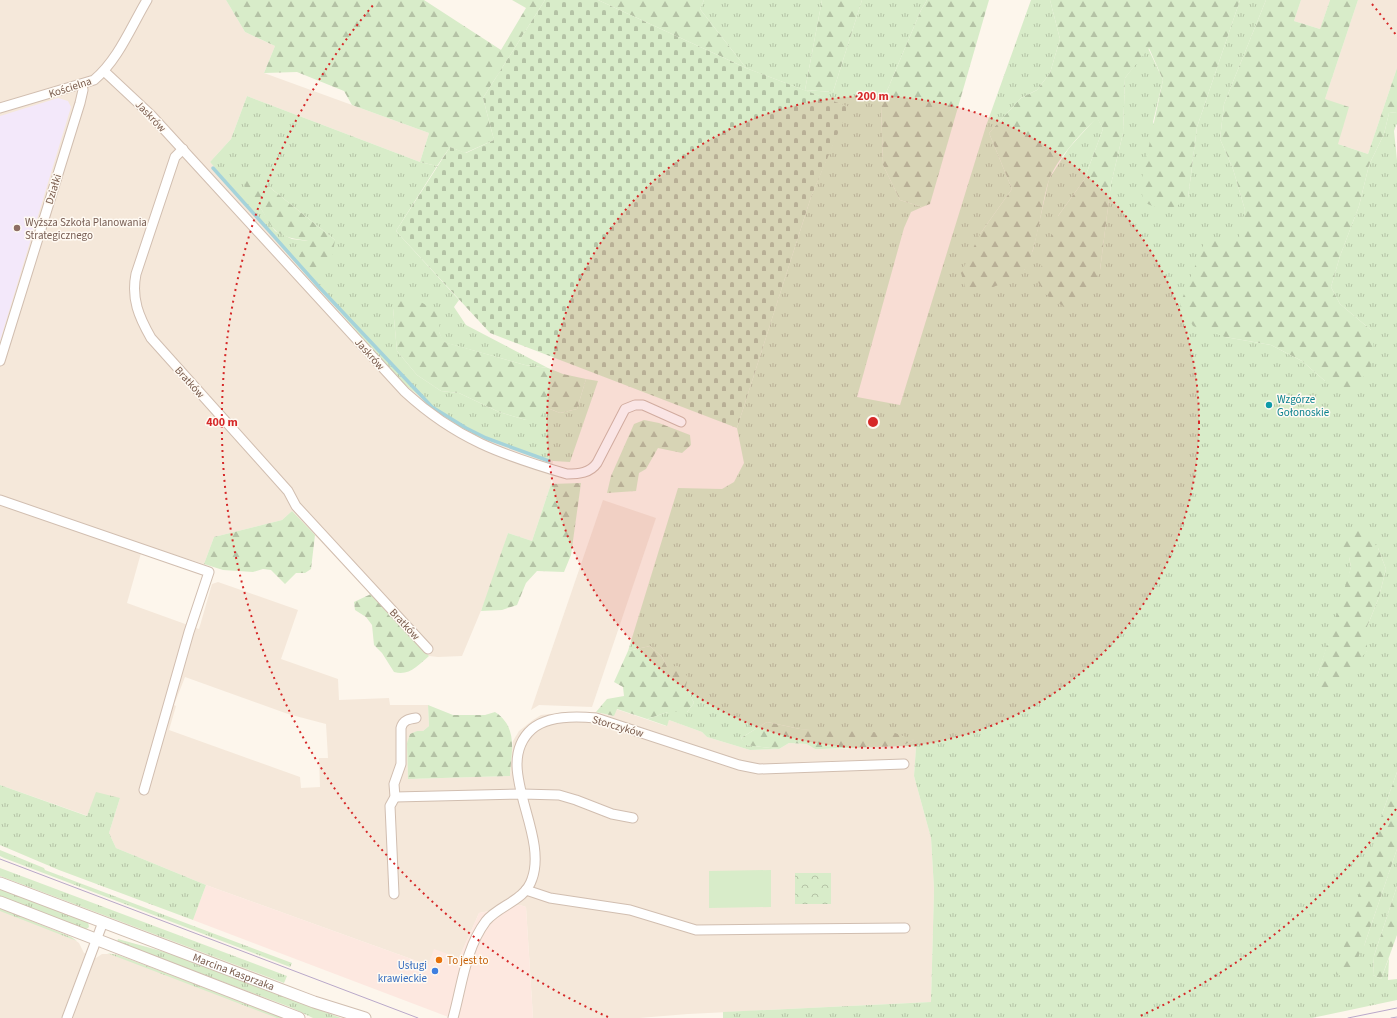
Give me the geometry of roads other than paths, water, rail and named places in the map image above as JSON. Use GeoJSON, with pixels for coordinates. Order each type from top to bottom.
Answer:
{"type":"FeatureCollection","features":[{"type":"Feature","properties":{"kind":"street","name":"Kościelna"},"geometry":{"type":"LineString","coordinates":[[0,108],[82,85],[94,80],[104,71],[113,59],[147,0]]}},
{"type":"Feature","properties":{"kind":"street","name":"Jaskrów"},"geometry":{"type":"LineString","coordinates":[[104,71],[146,109],[405,392],[428,413],[455,431],[509,456],[567,474],[576,474],[592,469],[597,463],[625,409],[635,405],[642,405],[681,422]]}},
{"type":"Feature","properties":{"kind":"street","name":"Działki"},"geometry":{"type":"LineString","coordinates":[[0,361],[80,103],[83,90],[82,85]]}},
{"type":"Feature","properties":{"kind":"street","name":"Bratków"},"geometry":{"type":"LineString","coordinates":[[183,149],[175,157],[136,274],[134,285],[135,303],[144,325],[151,338],[288,491],[296,506],[428,649]]}},
{"type":"Feature","properties":{"kind":"street"},"geometry":{"type":"LineString","coordinates":[[0,500],[209,572],[189,632],[144,790]]}},
{"type":"Feature","properties":{"kind":"street","name":"Storczyków"},"geometry":{"type":"LineString","coordinates":[[453,1018],[465,968],[481,929],[492,914],[519,898],[532,881],[536,854],[533,833],[518,778],[516,763],[518,750],[523,738],[534,727],[542,723],[575,717],[596,718],[750,768],[904,764]]}},
{"type":"Feature","properties":{"kind":"street"},"geometry":{"type":"LineString","coordinates":[[394,894],[390,811],[392,801],[395,797],[394,784],[401,764],[400,728],[403,723],[409,719],[416,718]]}},
{"type":"Feature","properties":{"kind":"street"},"geometry":{"type":"LineString","coordinates":[[395,797],[522,794],[559,796],[576,800],[612,814],[633,818]]}},
{"type":"Feature","properties":{"kind":"street","name":"Marcina Kasprzaka"},"geometry":{"type":"LineString","coordinates":[[0,883],[321,1004],[365,1018]]}},
{"type":"Feature","properties":{"kind":"street"},"geometry":{"type":"LineString","coordinates":[[526,890],[550,898],[630,910],[696,930],[905,928]]}},
{"type":"Feature","properties":{"kind":"street","name":"Marcina Kasprzaka"},"geometry":{"type":"LineString","coordinates":[[0,902],[299,1018]]}},
{"type":"Feature","properties":{"kind":"street"},"geometry":{"type":"LineString","coordinates":[[67,1018],[103,922]]}},
{"type":"Feature","properties":{"kind":"waterway"},"geometry":{"type":"LineString","coordinates":[[213,168],[320,288],[432,407],[466,428],[486,438],[549,461]]}},
{"type":"Feature","properties":{"kind":"tram line"},"geometry":{"type":"LineString","coordinates":[[0,859],[418,1018]]}},
{"type":"Feature","properties":{"kind":"tram line"},"geometry":{"type":"LineString","coordinates":[[1348,1018],[1397,1008]]}},
{"type":"Feature","properties":{"kind":"tram line"},"geometry":{"type":"LineString","coordinates":[[1391,1018],[1397,1017]]}},
{"type":"Feature","properties":{"kind":"place","name":"Wyższa Szkoła Planowania Strategicznego"},"geometry":{"type":"Point","coordinates":[17,228]}},
{"type":"Feature","properties":{"kind":"place","name":"Wzgórze Gołonoskie"},"geometry":{"type":"Point","coordinates":[1269,405]}},
{"type":"Feature","properties":{"kind":"place","name":"To jest to"},"geometry":{"type":"Point","coordinates":[439,960]}},
{"type":"Feature","properties":{"kind":"place","name":"Usługi krawieckie"},"geometry":{"type":"Point","coordinates":[435,971]}}]}
